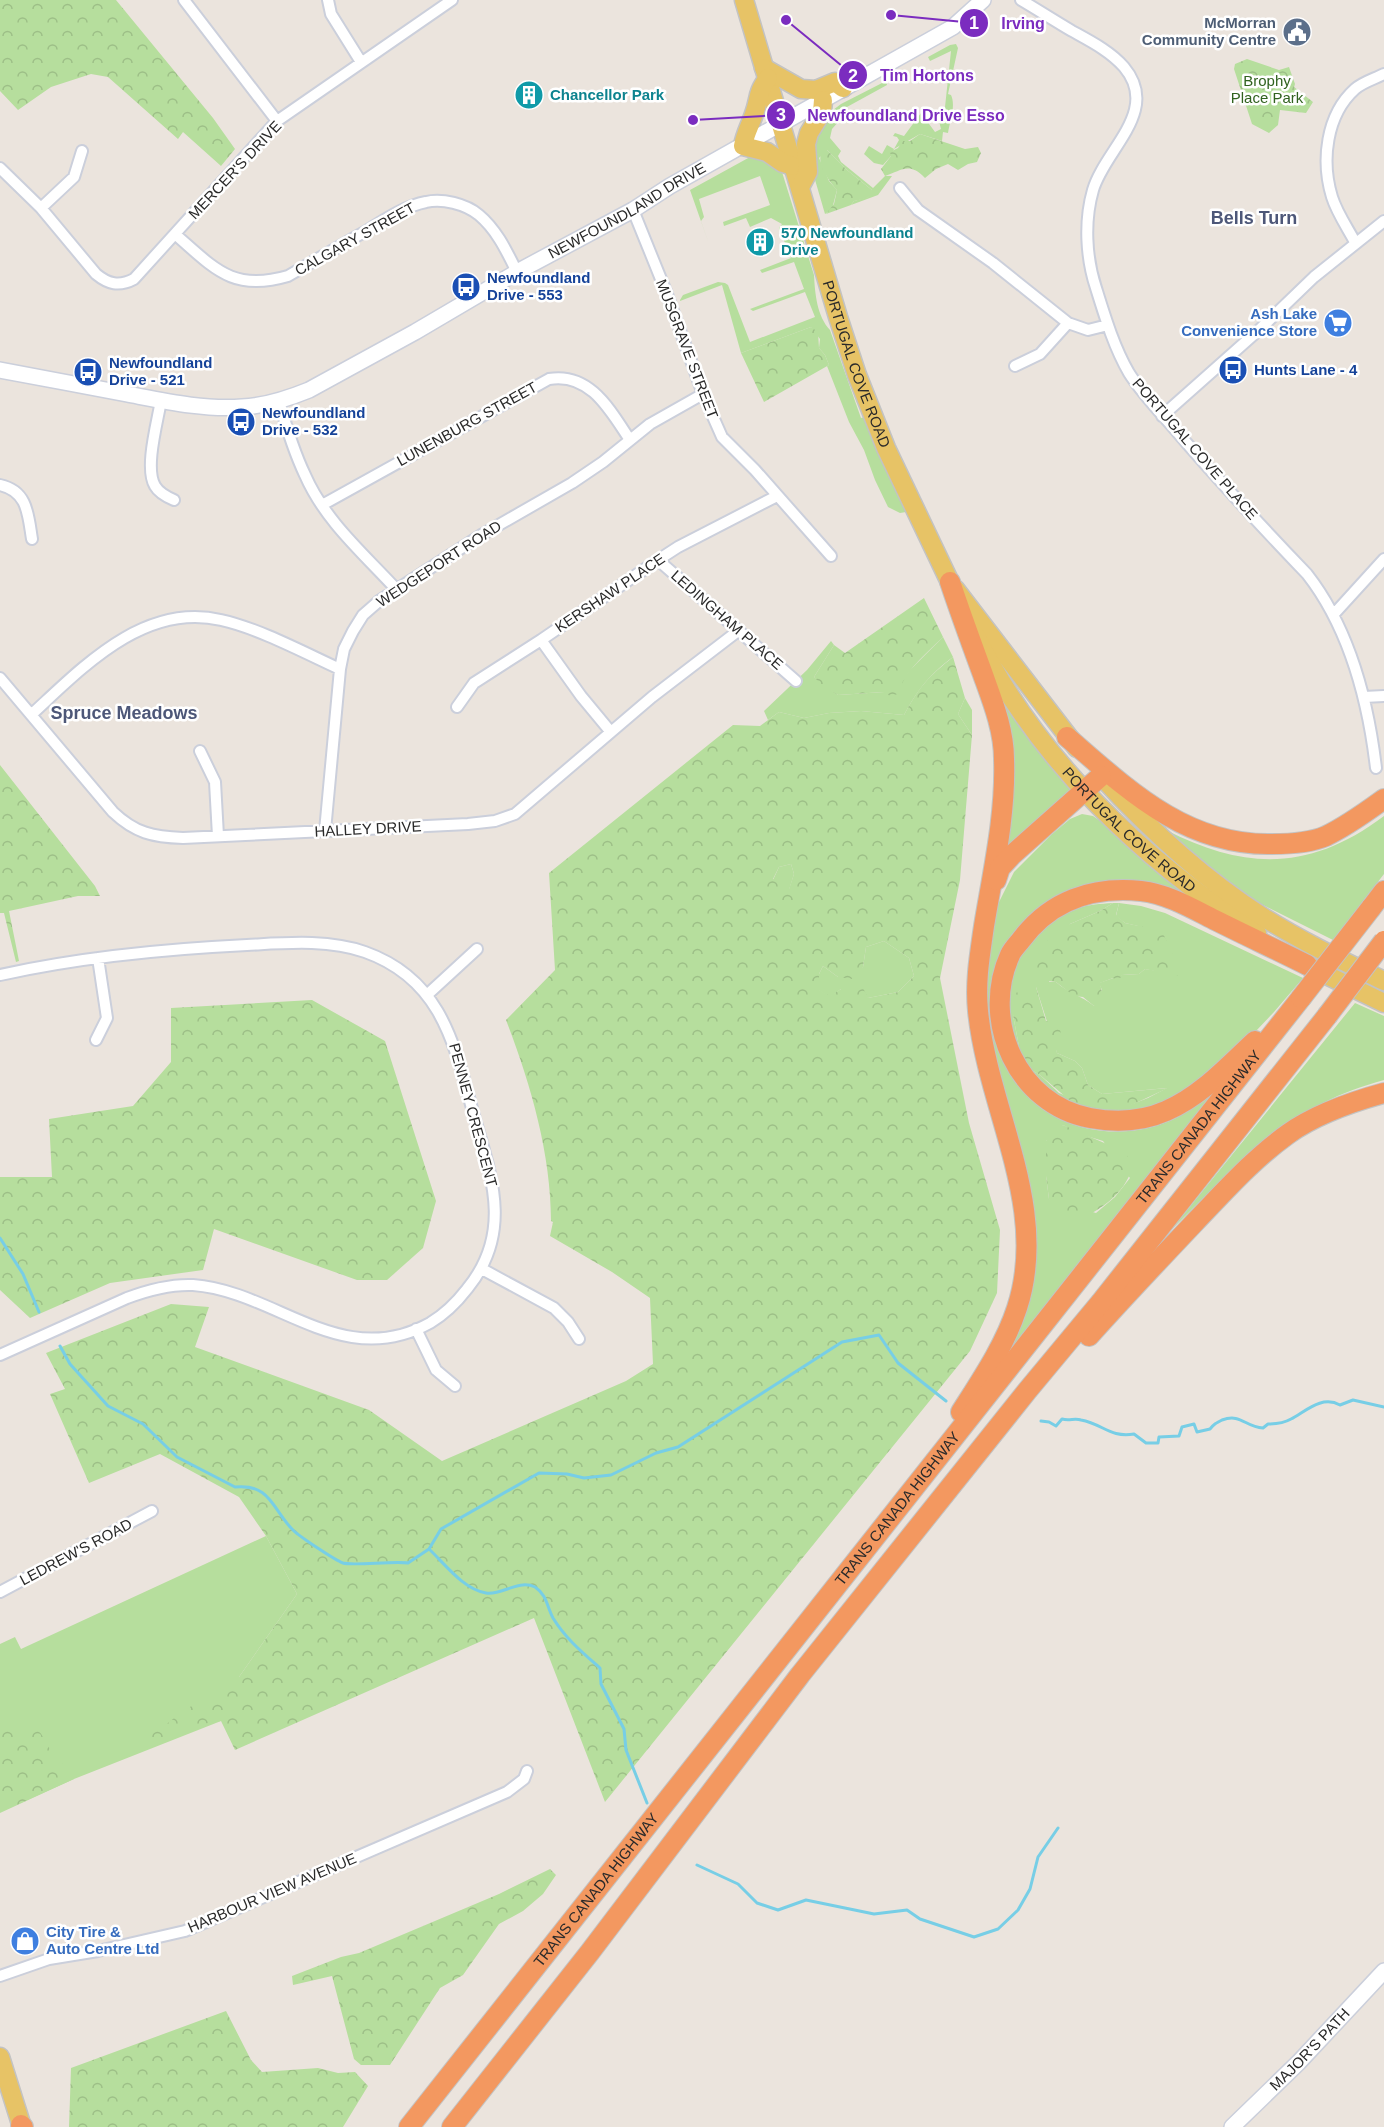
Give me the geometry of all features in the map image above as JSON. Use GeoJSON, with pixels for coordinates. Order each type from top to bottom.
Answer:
{"type":"FeatureCollection","features":[{"type":"Feature","properties":{"kind":"highway"},"geometry":{"type":"LineString","coordinates":[[888,1522],[995,1359],[1017,1309],[1026,1273],[1028,1234],[1022,1194],[985,1051],[978,1011],[977,970],[1003,805],[1004,758],[999,720],[950,582]]}},
{"type":"Feature","properties":{"kind":"highway"},"geometry":{"type":"LineString","coordinates":[[1067,737],[1129,790],[1168,816],[1195,831],[1227,840],[1259,845],[1295,844],[1325,836],[1357,819],[1384,799]]}},
{"type":"Feature","properties":{"kind":"highway"},"geometry":{"type":"LineString","coordinates":[[987,908],[999,868],[1101,776]]}},
{"type":"Feature","properties":{"kind":"highway"},"geometry":{"type":"LineString","coordinates":[[1301,998],[1190,1098],[1166,1112],[1136,1121],[1108,1122],[1078,1116],[1052,1103],[1031,1087],[1017,1068],[1005,1045],[999,1015],[1002,982],[1010,954],[1028,930],[1052,909],[1084,895],[1115,890],[1144,891],[1172,899],[1307,965]]}},
{"type":"Feature","properties":{"kind":"highway","name":"TRANS CANADA HIGHWAY"},"geometry":{"type":"LineString","coordinates":[[407,2127],[442,2087],[1384,891]]}},
{"type":"Feature","properties":{"kind":"highway","name":"TRANS CANADA HIGHWAY"},"geometry":{"type":"LineString","coordinates":[[452,2127],[590,1952],[800,1675],[1108,1292],[1384,941]]}},
{"type":"Feature","properties":{"kind":"highway"},"geometry":{"type":"LineString","coordinates":[[1027,1391],[1050,1380],[1134,1287],[1236,1179],[1262,1155],[1310,1121],[1338,1108],[1384,1093]]}},
{"type":"Feature","properties":{"kind":"main road","name":"PORTUGAL COVE ROAD"},"geometry":{"type":"LineString","coordinates":[[744,0],[858,375],[886,448],[995,674],[1048,749],[1083,791],[1139,843],[1238,921],[1307,965],[1384,1004]]}},
{"type":"Feature","properties":{"kind":"main road"},"geometry":{"type":"LineString","coordinates":[[793,166],[783,163],[767,152],[743,146],[766,73],[801,89],[816,90],[835,82],[843,88]]}},
{"type":"Feature","properties":{"kind":"main road"},"geometry":{"type":"LineString","coordinates":[[800,188],[808,172],[806,144],[822,112],[823,100]]}},
{"type":"Feature","properties":{"kind":"main road","name":"PORTUGAL COVE ROAD"},"geometry":{"type":"LineString","coordinates":[[950,582],[1067,737],[1101,776],[1167,843],[1218,886],[1263,917],[1384,981]]}},
{"type":"Feature","properties":{"kind":"main road"},"geometry":{"type":"LineString","coordinates":[[0,2057],[22,2126]]}},
{"type":"Feature","properties":{"kind":"street"},"geometry":{"type":"LineString","coordinates":[[184,0],[278,121]]}},
{"type":"Feature","properties":{"kind":"street"},"geometry":{"type":"LineString","coordinates":[[328,0],[331,14],[362,62]]}},
{"type":"Feature","properties":{"kind":"street","name":"MERCER'S DRIVE"},"geometry":{"type":"LineString","coordinates":[[41,208],[96,274],[105,281],[115,284],[127,283],[134,279],[176,235],[278,121],[452,0]]}},
{"type":"Feature","properties":{"kind":"street","name":"NEWFOUNDLAND DRIVE"},"geometry":{"type":"LineString","coordinates":[[0,369],[161,400],[227,408],[279,401],[309,390],[396,343],[517,272],[633,210],[670,186],[953,27],[984,0]]}},
{"type":"Feature","properties":{"kind":"street","name":"PORTUGAL COVE PLACE"},"geometry":{"type":"LineString","coordinates":[[1021,0],[1101,48],[1123,67],[1136,89],[1135,113],[1098,177],[1089,215],[1088,243],[1091,272],[1108,325],[1129,372],[1162,416],[1307,574],[1335,614],[1364,697],[1376,768]]}},
{"type":"Feature","properties":{"kind":"street"},"geometry":{"type":"LineString","coordinates":[[1355,242],[1332,197],[1327,173],[1327,149],[1336,115],[1347,98],[1365,83],[1384,74]]}},
{"type":"Feature","properties":{"kind":"street"},"geometry":{"type":"LineString","coordinates":[[0,168],[41,208],[74,177],[82,151]]}},
{"type":"Feature","properties":{"kind":"street"},"geometry":{"type":"LineString","coordinates":[[900,188],[918,210],[993,263],[1068,323],[1088,330],[1108,325]]}},
{"type":"Feature","properties":{"kind":"street","name":"CALGARY STREET"},"geometry":{"type":"LineString","coordinates":[[176,235],[209,264],[228,277],[250,282],[269,282],[288,276],[405,209],[428,201],[447,202],[477,213],[501,241],[517,272]]}},
{"type":"Feature","properties":{"kind":"street","name":"MUSGRAVE STREET"},"geometry":{"type":"LineString","coordinates":[[633,210],[667,294],[703,394],[722,437],[831,556]]}},
{"type":"Feature","properties":{"kind":"street"},"geometry":{"type":"LineString","coordinates":[[1162,416],[1260,329],[1314,277],[1384,221]]}},
{"type":"Feature","properties":{"kind":"street"},"geometry":{"type":"LineString","coordinates":[[1015,366],[1040,354],[1068,323]]}},
{"type":"Feature","properties":{"kind":"street","name":"LUNENBURG STREET"},"geometry":{"type":"LineString","coordinates":[[322,506],[549,379],[558,377],[577,380],[590,388],[630,440]]}},
{"type":"Feature","properties":{"kind":"street","name":"WEDGEPORT ROAD"},"geometry":{"type":"LineString","coordinates":[[326,831],[340,669],[344,649],[363,615],[379,601],[483,534],[572,483],[603,462],[650,424],[703,394]]}},
{"type":"Feature","properties":{"kind":"street"},"geometry":{"type":"LineString","coordinates":[[161,400],[151,460],[152,479],[158,490],[174,500]]}},
{"type":"Feature","properties":{"kind":"street"},"geometry":{"type":"LineString","coordinates":[[279,401],[305,476],[322,506],[352,543],[398,590]]}},
{"type":"Feature","properties":{"kind":"street"},"geometry":{"type":"LineString","coordinates":[[0,485],[12,488],[22,498],[26,505],[32,539]]}},
{"type":"Feature","properties":{"kind":"street","name":"KERSHAW PLACE"},"geometry":{"type":"LineString","coordinates":[[457,707],[474,683],[542,640],[658,560],[678,547],[777,496]]}},
{"type":"Feature","properties":{"kind":"street"},"geometry":{"type":"LineString","coordinates":[[1335,614],[1384,559]]}},
{"type":"Feature","properties":{"kind":"street","name":"LEDINGHAM PLACE"},"geometry":{"type":"LineString","coordinates":[[658,560],[796,681]]}},
{"type":"Feature","properties":{"kind":"street"},"geometry":{"type":"LineString","coordinates":[[32,714],[105,651],[131,632],[159,621],[188,617],[220,620],[340,669]]}},
{"type":"Feature","properties":{"kind":"street","name":"HALLEY DRIVE"},"geometry":{"type":"LineString","coordinates":[[0,678],[113,812],[126,824],[142,832],[162,837],[218,836],[495,821],[515,814],[651,697],[738,631]]}},
{"type":"Feature","properties":{"kind":"street"},"geometry":{"type":"LineString","coordinates":[[542,640],[581,696],[610,731]]}},
{"type":"Feature","properties":{"kind":"street"},"geometry":{"type":"LineString","coordinates":[[1364,697],[1384,696]]}},
{"type":"Feature","properties":{"kind":"street"},"geometry":{"type":"LineString","coordinates":[[200,751],[215,782],[218,836]]}},
{"type":"Feature","properties":{"kind":"street","name":"PENNEY CRESCENT"},"geometry":{"type":"LineString","coordinates":[[0,975],[98,958],[272,944],[326,944],[364,952],[387,962],[428,994],[448,1029],[493,1181],[496,1216],[489,1251],[482,1269],[465,1292],[444,1313],[416,1329],[380,1338],[344,1336],[310,1326],[226,1292],[192,1285],[161,1287],[145,1291],[0,1355]]}},
{"type":"Feature","properties":{"kind":"street"},"geometry":{"type":"LineString","coordinates":[[428,994],[477,949]]}},
{"type":"Feature","properties":{"kind":"street"},"geometry":{"type":"LineString","coordinates":[[96,1040],[107,1018],[98,958]]}},
{"type":"Feature","properties":{"kind":"street"},"geometry":{"type":"LineString","coordinates":[[482,1269],[554,1308],[568,1322],[579,1339]]}},
{"type":"Feature","properties":{"kind":"street"},"geometry":{"type":"LineString","coordinates":[[416,1329],[436,1370],[455,1386]]}},
{"type":"Feature","properties":{"kind":"street","name":"LEDREW'S ROAD"},"geometry":{"type":"LineString","coordinates":[[0,1593],[152,1511]]}},
{"type":"Feature","properties":{"kind":"street","name":"HARBOUR VIEW AVENUE"},"geometry":{"type":"LineString","coordinates":[[0,1976],[48,1959],[98,1951],[185,1931],[507,1792],[524,1779],[527,1771]]}},
{"type":"Feature","properties":{"kind":"street","name":"MAJOR'S PATH"},"geometry":{"type":"LineString","coordinates":[[1232,2127],[1299,2062],[1384,1971]]}},
{"type":"Feature","properties":{"kind":"green space"},"geometry":{"type":"Polygon","coordinates":[[[0,0],[116,0],[213,118],[235,149],[221,166],[183,132],[178,139],[108,77],[91,74],[51,87],[18,110],[0,91],[0,0]]]}},
{"type":"Feature","properties":{"kind":"green space"},"geometry":{"type":"Polygon","coordinates":[[[956,44],[958,48],[948,94],[951,95],[953,104],[948,133],[943,132],[942,141],[920,134],[894,149],[899,140],[893,136],[895,133],[904,136],[921,113],[935,132],[941,129],[938,117],[945,107],[951,51],[930,61],[928,57],[956,44]]]}},
{"type":"Feature","properties":{"kind":"green space","name":"Brophy Place Park"},"geometry":{"type":"Polygon","coordinates":[[[1247,59],[1279,70],[1289,67],[1294,87],[1313,102],[1306,113],[1280,110],[1278,125],[1269,133],[1252,124],[1234,69],[1235,64],[1247,59]]]}},
{"type":"Feature","properties":{"kind":"green space"},"geometry":{"type":"Polygon","coordinates":[[[886,81],[887,85],[836,113],[840,120],[832,129],[830,138],[841,151],[838,156],[841,162],[873,188],[885,176],[892,176],[878,195],[851,205],[854,201],[868,197],[872,190],[827,150],[819,158],[829,181],[837,190],[832,209],[825,214],[811,166],[811,148],[829,113],[841,104],[886,81]]]}},
{"type":"Feature","properties":{"kind":"green space"},"geometry":{"type":"Polygon","coordinates":[[[920,134],[965,149],[978,147],[981,153],[977,162],[958,170],[948,164],[936,169],[925,178],[910,169],[885,176],[881,169],[891,156],[890,152],[898,148],[903,141],[910,141],[920,134]]]}},
{"type":"Feature","properties":{"kind":"green space"},"geometry":{"type":"Polygon","coordinates":[[[887,145],[894,149],[883,165],[874,163],[864,154],[869,146],[882,154],[887,145]]]}},
{"type":"Feature","properties":{"kind":"green space"},"geometry":{"type":"Polygon","coordinates":[[[824,149],[872,190],[872,193],[866,198],[854,201],[851,205],[826,214],[834,204],[837,190],[826,176],[821,164],[821,154],[824,149]]]}},
{"type":"Feature","properties":{"kind":"green space"},"geometry":{"type":"Polygon","coordinates":[[[750,157],[763,157],[782,172],[814,275],[819,311],[830,330],[861,418],[865,417],[906,512],[900,513],[888,507],[864,450],[849,422],[827,366],[829,365],[825,355],[819,348],[820,339],[811,327],[741,353],[722,285],[680,301],[683,295],[718,282],[725,283],[728,285],[750,342],[815,317],[805,292],[753,311],[750,309],[804,289],[794,262],[762,273],[760,270],[791,258],[779,228],[782,224],[771,218],[750,227],[746,218],[724,226],[723,222],[770,205],[760,176],[699,199],[704,217],[701,221],[709,244],[690,190],[750,157]]]}},
{"type":"Feature","properties":{"kind":"green space"},"geometry":{"type":"Polygon","coordinates":[[[811,327],[818,332],[819,348],[829,365],[764,402],[741,353],[811,327]]]}},
{"type":"Feature","properties":{"kind":"green space"},"geometry":{"type":"Polygon","coordinates":[[[924,598],[943,637],[911,670],[898,694],[890,696],[884,692],[838,695],[814,677],[834,645],[845,653],[924,598]]]}},
{"type":"Feature","properties":{"kind":"green space"},"geometry":{"type":"Polygon","coordinates":[[[943,637],[953,657],[925,683],[904,715],[861,711],[829,713],[804,718],[779,712],[768,720],[764,711],[807,670],[831,641],[834,645],[814,677],[838,695],[884,692],[901,682],[943,637]]]}},
{"type":"Feature","properties":{"kind":"green space"},"geometry":{"type":"Polygon","coordinates":[[[953,657],[965,698],[958,714],[972,735],[960,880],[940,978],[969,1123],[1000,1230],[997,1293],[970,1351],[605,1802],[534,1618],[235,1750],[221,1721],[203,1724],[157,1743],[148,1739],[148,1735],[185,1709],[206,1700],[230,1677],[239,1677],[297,1594],[266,1536],[239,1497],[160,1454],[89,1483],[50,1394],[65,1389],[46,1353],[171,1304],[209,1307],[195,1347],[369,1410],[442,1461],[626,1381],[653,1364],[650,1298],[612,1272],[550,1236],[553,1222],[551,1221],[547,1170],[538,1118],[506,1020],[555,970],[549,873],[733,725],[760,726],[779,712],[804,718],[829,713],[861,711],[904,715],[914,697],[930,677],[953,657]],[[791,864],[779,867],[773,879],[789,889],[794,874],[791,864]],[[884,941],[866,947],[863,967],[852,979],[838,977],[823,966],[819,974],[819,990],[830,996],[860,982],[868,998],[898,992],[914,976],[909,958],[884,941]]]}},
{"type":"Feature","properties":{"kind":"green space"},"geometry":{"type":"Polygon","coordinates":[[[988,670],[1075,793],[998,863],[1008,813],[988,670]]]}},
{"type":"Feature","properties":{"kind":"green space"},"geometry":{"type":"Polygon","coordinates":[[[965,698],[972,710],[972,735],[958,714],[965,698]]]}},
{"type":"Feature","properties":{"kind":"green space"},"geometry":{"type":"Polygon","coordinates":[[[0,765],[95,886],[100,896],[78,896],[9,911],[19,961],[16,962],[4,913],[0,913],[0,765]]]}},
{"type":"Feature","properties":{"kind":"green space"},"geometry":{"type":"Polygon","coordinates":[[[1082,814],[1093,816],[1218,918],[1160,887],[1118,881],[1100,882],[1068,890],[1038,908],[1013,933],[1004,948],[1001,959],[1007,1055],[1011,1073],[1025,1093],[1042,1109],[1085,1128],[1109,1131],[1133,1131],[1156,1126],[1178,1117],[1229,1079],[1093,1251],[1043,1308],[1002,1360],[1027,1303],[1032,1284],[1036,1244],[1033,1201],[987,1035],[985,974],[997,906],[1014,872],[1070,819],[1082,814]],[[1063,1125],[1046,1141],[1046,1176],[1049,1199],[1096,1213],[1115,1197],[1130,1178],[1103,1141],[1080,1134],[1063,1125]]]}},
{"type":"Feature","properties":{"kind":"green space"},"geometry":{"type":"Polygon","coordinates":[[[1384,816],[1384,874],[1333,940],[1251,899],[1206,867],[1166,830],[1224,853],[1251,858],[1278,859],[1304,855],[1330,847],[1357,834],[1384,816]]]}},
{"type":"Feature","properties":{"kind":"green space"},"geometry":{"type":"Polygon","coordinates":[[[791,864],[794,874],[789,890],[773,880],[779,867],[791,864]]]}},
{"type":"Feature","properties":{"kind":"green space"},"geometry":{"type":"Polygon","coordinates":[[[1113,903],[1070,924],[1049,982],[1056,982],[1094,1006],[1102,990],[1099,983],[1122,975],[1139,974],[1145,969],[1158,971],[1138,926],[1125,923],[1116,916],[1119,903],[1165,913],[1303,978],[1219,1070],[1155,1111],[1090,1115],[1042,1085],[1028,1068],[1040,1075],[1059,1093],[1109,1113],[1167,1088],[1102,1094],[1088,1085],[1082,1068],[1075,1061],[1057,1053],[1036,987],[1013,1015],[1021,1057],[1014,1040],[1007,999],[1014,970],[1029,944],[1039,933],[1063,915],[1077,909],[1090,905],[1113,903]]]}},
{"type":"Feature","properties":{"kind":"green space"},"geometry":{"type":"Polygon","coordinates":[[[1113,903],[1119,903],[1116,915],[1125,923],[1162,931],[1178,967],[1178,976],[1145,969],[1139,974],[1122,975],[1119,980],[1113,978],[1100,983],[1104,1002],[1094,1006],[1083,997],[1074,996],[1056,982],[1040,980],[1033,969],[1035,957],[1049,939],[1070,924],[1113,903]]]}},
{"type":"Feature","properties":{"kind":"green space"},"geometry":{"type":"Polygon","coordinates":[[[884,941],[909,958],[914,976],[898,992],[868,998],[841,989],[830,997],[818,990],[819,974],[823,966],[838,977],[863,967],[866,947],[884,941]]]}},
{"type":"Feature","properties":{"kind":"green space"},"geometry":{"type":"Polygon","coordinates":[[[1036,987],[1046,1021],[1059,1024],[1062,1040],[1056,1048],[1057,1053],[1075,1061],[1082,1068],[1088,1085],[1102,1094],[1168,1088],[1109,1113],[1074,1104],[1040,1075],[1028,1068],[1021,1057],[1013,1015],[1014,998],[1018,990],[1036,987]]]}},
{"type":"Feature","properties":{"kind":"green space"},"geometry":{"type":"Polygon","coordinates":[[[312,1000],[385,1041],[436,1201],[423,1248],[387,1280],[357,1280],[214,1229],[203,1270],[110,1283],[30,1318],[0,1290],[0,1177],[52,1177],[49,1119],[133,1106],[171,1062],[171,1008],[312,1000]]]}},
{"type":"Feature","properties":{"kind":"green space"},"geometry":{"type":"Polygon","coordinates":[[[1355,1003],[1384,1016],[1384,1080],[1330,1099],[1283,1128],[1243,1160],[1171,1230],[1355,1003]]]}},
{"type":"Feature","properties":{"kind":"green space"},"geometry":{"type":"Polygon","coordinates":[[[1063,1125],[1125,1152],[1133,1166],[1129,1177],[1117,1194],[1101,1208],[1072,1223],[1058,1215],[1049,1199],[1046,1176],[1046,1141],[1053,1129],[1063,1125]]]}},
{"type":"Feature","properties":{"kind":"green space"},"geometry":{"type":"Polygon","coordinates":[[[266,1536],[297,1594],[239,1677],[221,1721],[74,1779],[7,1809],[0,1794],[0,1644],[15,1637],[21,1649],[266,1536]]]}},
{"type":"Feature","properties":{"kind":"green space"},"geometry":{"type":"Polygon","coordinates":[[[29,1725],[41,1734],[74,1779],[0,1813],[0,1730],[29,1725]]]}},
{"type":"Feature","properties":{"kind":"green space"},"geometry":{"type":"Polygon","coordinates":[[[550,1869],[556,1875],[543,1894],[523,1911],[499,1924],[463,1975],[440,1988],[390,2065],[361,2065],[354,2059],[332,1976],[293,1985],[292,1976],[341,1957],[359,1953],[499,1894],[550,1869]]]}},
{"type":"Feature","properties":{"kind":"green space"},"geometry":{"type":"Polygon","coordinates":[[[226,2011],[251,2060],[262,2072],[318,2068],[338,2073],[355,2072],[368,2086],[343,2127],[69,2127],[71,2068],[226,2011]]]}},
{"type":"Feature","properties":{"kind":"waterway"},"geometry":{"type":"LineString","coordinates":[[0,1238],[23,1274],[39,1312]]}},
{"type":"Feature","properties":{"kind":"waterway"},"geometry":{"type":"LineString","coordinates":[[60,1346],[70,1364],[108,1406],[143,1424],[177,1457],[235,1487],[256,1489],[264,1494],[286,1523],[297,1533],[333,1558],[348,1564],[408,1563],[429,1549],[441,1529],[539,1473],[567,1474],[584,1478],[611,1475],[656,1453],[678,1447],[842,1342],[879,1335],[898,1363],[946,1401]]}},
{"type":"Feature","properties":{"kind":"waterway"},"geometry":{"type":"LineString","coordinates":[[1041,1421],[1056,1426],[1062,1419],[1079,1419],[1119,1434],[1134,1434],[1146,1443],[1158,1443],[1159,1437],[1179,1436],[1182,1427],[1194,1424],[1197,1432],[1210,1429],[1228,1418],[1239,1419],[1263,1428],[1268,1424],[1288,1420],[1314,1405],[1327,1402],[1340,1405],[1353,1400],[1384,1407]]}},
{"type":"Feature","properties":{"kind":"waterway"},"geometry":{"type":"LineString","coordinates":[[429,1549],[455,1575],[478,1591],[492,1593],[529,1585],[542,1594],[553,1618],[563,1632],[600,1668],[601,1684],[624,1729],[626,1750],[647,1803]]}},
{"type":"Feature","properties":{"kind":"waterway"},"geometry":{"type":"LineString","coordinates":[[697,1865],[738,1884],[757,1903],[778,1910],[806,1900],[874,1914],[907,1910],[920,1919],[974,1937],[998,1929],[1018,1910],[1030,1889],[1038,1857],[1058,1828]]}},
{"type":"Feature","properties":{"kind":"place","name":"Irving"},"geometry":{"type":"Point","coordinates":[891,15]}},
{"type":"Feature","properties":{"kind":"place","name":"Tim Hortons"},"geometry":{"type":"Point","coordinates":[786,20]}},
{"type":"Feature","properties":{"kind":"place","name":"McMorran Community Centre"},"geometry":{"type":"Point","coordinates":[1297,32]}},
{"type":"Feature","properties":{"kind":"place","name":"Chancellor Park"},"geometry":{"type":"Point","coordinates":[529,95]}},
{"type":"Feature","properties":{"kind":"place","name":"Newfoundland Drive Esso"},"geometry":{"type":"Point","coordinates":[693,120]}},
{"type":"Feature","properties":{"kind":"place","name":"570 Newfoundland Drive"},"geometry":{"type":"Point","coordinates":[760,242]}},
{"type":"Feature","properties":{"kind":"place","name":"Newfoundland Drive - 553"},"geometry":{"type":"Point","coordinates":[466,287]}},
{"type":"Feature","properties":{"kind":"place","name":"Ash Lake Convenience Store"},"geometry":{"type":"Point","coordinates":[1338,323]}},
{"type":"Feature","properties":{"kind":"place","name":"Hunts Lane - 4"},"geometry":{"type":"Point","coordinates":[1233,370]}},
{"type":"Feature","properties":{"kind":"place","name":"Newfoundland Drive - 521"},"geometry":{"type":"Point","coordinates":[88,372]}},
{"type":"Feature","properties":{"kind":"place","name":"Newfoundland Drive - 532"},"geometry":{"type":"Point","coordinates":[241,422]}},
{"type":"Feature","properties":{"kind":"place","name":"City Tire & Auto Centre Ltd"},"geometry":{"type":"Point","coordinates":[25,1941]}},
{"type":"Feature","properties":{"kind":"district","name":"Bells Turn"},"geometry":{"type":"Point","coordinates":[1254,218]}},
{"type":"Feature","properties":{"kind":"district","name":"Spruce Meadows"},"geometry":{"type":"Point","coordinates":[124,713]}}]}
